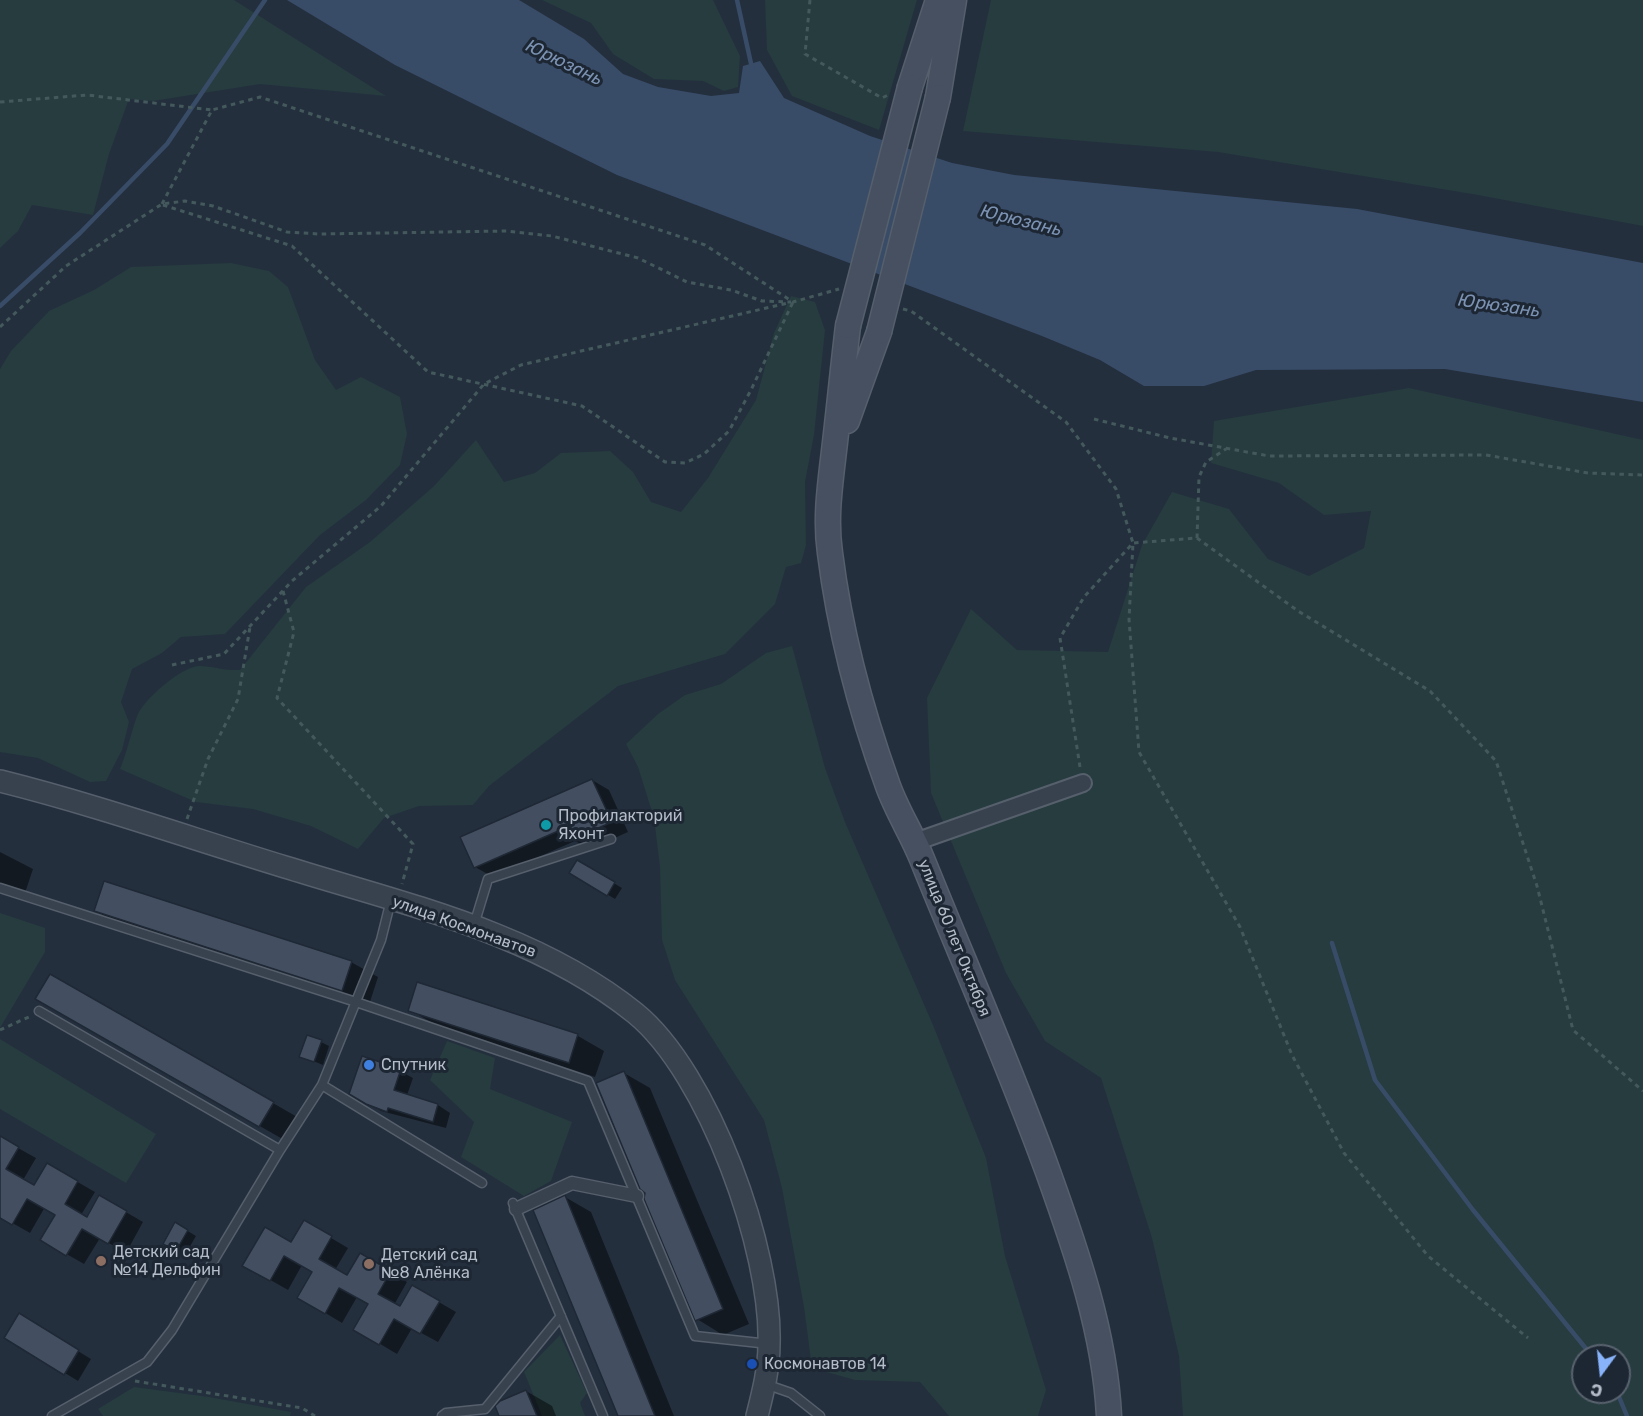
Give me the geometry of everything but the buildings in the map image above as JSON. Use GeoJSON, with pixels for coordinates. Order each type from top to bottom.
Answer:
{"type":"FeatureCollection","features":[{"type":"Feature","properties":{"kind":"main road"},"geometry":{"type":"LineString","coordinates":[[833,457],[848,326],[910,87],[938,0]]}},
{"type":"Feature","properties":{"kind":"main road"},"geometry":{"type":"LineString","coordinates":[[833,457],[879,332],[938,97],[954,0]]}},
{"type":"Feature","properties":{"kind":"main road","name":"улица 60 лет Октября"},"geometry":{"type":"LineString","coordinates":[[833,457],[828,492],[828,525],[840,618],[867,725],[890,789],[915,842],[1028,1116],[1064,1217],[1100,1350],[1109,1416]]}},
{"type":"Feature","properties":{"kind":"street","name":"улица Космонавтов"},"geometry":{"type":"LineString","coordinates":[[0,781],[391,900],[473,928],[536,952],[587,980],[636,1014],[662,1042],[693,1086],[741,1197],[756,1245],[767,1301],[769,1344],[765,1384],[757,1416]]}},
{"type":"Feature","properties":{"kind":"street"},"geometry":{"type":"LineString","coordinates":[[915,842],[1083,783]]}},
{"type":"Feature","properties":{"kind":"street"},"geometry":{"type":"LineString","coordinates":[[514,1206],[572,1183],[637,1196]]}},
{"type":"Feature","properties":{"kind":"lane"},"geometry":{"type":"LineString","coordinates":[[473,928],[488,879],[611,839]]}},
{"type":"Feature","properties":{"kind":"lane"},"geometry":{"type":"LineString","coordinates":[[0,888],[356,1002],[588,1081],[695,1336],[769,1344]]}},
{"type":"Feature","properties":{"kind":"lane"},"geometry":{"type":"LineString","coordinates":[[52,1416],[147,1362],[172,1330],[280,1150],[322,1085],[381,940],[391,900]]}},
{"type":"Feature","properties":{"kind":"lane"},"geometry":{"type":"LineString","coordinates":[[39,1011],[280,1150]]}},
{"type":"Feature","properties":{"kind":"lane"},"geometry":{"type":"LineString","coordinates":[[322,1085],[482,1183]]}},
{"type":"Feature","properties":{"kind":"lane"},"geometry":{"type":"LineString","coordinates":[[514,1206],[603,1416]]}},
{"type":"Feature","properties":{"kind":"lane"},"geometry":{"type":"LineString","coordinates":[[442,1416],[446,1413],[487,1412],[561,1316]]}},
{"type":"Feature","properties":{"kind":"lane"},"geometry":{"type":"LineString","coordinates":[[765,1384],[791,1393],[820,1416]]}},
{"type":"Feature","properties":{"kind":"path"},"geometry":{"type":"LineString","coordinates":[[810,0],[804,54],[882,98],[910,87]]}},
{"type":"Feature","properties":{"kind":"path"},"geometry":{"type":"LineString","coordinates":[[0,102],[87,95],[212,110],[260,97],[322,115],[705,245],[793,302]]}},
{"type":"Feature","properties":{"kind":"path"},"geometry":{"type":"LineString","coordinates":[[162,204],[212,110]]}},
{"type":"Feature","properties":{"kind":"path"},"geometry":{"type":"LineString","coordinates":[[0,327],[66,266],[162,204],[185,201],[204,204],[287,232],[507,231],[552,236],[638,258],[687,282],[731,290],[762,301],[793,302]]}},
{"type":"Feature","properties":{"kind":"path"},"geometry":{"type":"LineString","coordinates":[[162,204],[292,246],[428,372],[582,406],[665,462],[685,463],[704,454],[729,431],[793,302]]}},
{"type":"Feature","properties":{"kind":"path"},"geometry":{"type":"LineString","coordinates":[[172,665],[224,654],[283,591],[381,506],[484,384],[521,365],[793,302],[837,289],[847,292]]}},
{"type":"Feature","properties":{"kind":"path"},"geometry":{"type":"LineString","coordinates":[[900,308],[911,311],[1066,422],[1116,489],[1132,543],[1129,619],[1139,752],[1240,927],[1292,1055],[1344,1153],[1428,1256],[1528,1338]]}},
{"type":"Feature","properties":{"kind":"path"},"geometry":{"type":"LineString","coordinates":[[1094,419],[1269,456],[1486,455],[1588,473],[1643,475]]}},
{"type":"Feature","properties":{"kind":"path"},"geometry":{"type":"LineString","coordinates":[[1197,538],[1199,477],[1206,462],[1227,448]]}},
{"type":"Feature","properties":{"kind":"path"},"geometry":{"type":"LineString","coordinates":[[1083,783],[1060,638],[1084,597],[1132,543],[1197,538],[1298,611],[1430,691],[1496,761],[1537,886],[1573,1029],[1643,1090]]}},
{"type":"Feature","properties":{"kind":"path"},"geometry":{"type":"LineString","coordinates":[[283,591],[294,632],[277,698],[413,844],[401,886],[391,900]]}},
{"type":"Feature","properties":{"kind":"path"},"geometry":{"type":"LineString","coordinates":[[181,835],[208,759],[238,699],[250,626]]}},
{"type":"Feature","properties":{"kind":"path"},"geometry":{"type":"LineString","coordinates":[[0,1030],[39,1011]]}},
{"type":"Feature","properties":{"kind":"path"},"geometry":{"type":"LineString","coordinates":[[118,1379],[302,1408],[315,1416]]}},
{"type":"Feature","properties":{"kind":"green space"},"geometry":{"type":"Polygon","coordinates":[[[0,0],[234,0],[386,96],[260,84],[153,101],[129,99],[109,154],[93,215],[32,205],[18,231],[0,248],[0,0]]]}},
{"type":"Feature","properties":{"kind":"green space"},"geometry":{"type":"Polygon","coordinates":[[[542,0],[713,0],[740,56],[738,87],[724,91],[703,81],[654,79],[613,54],[591,23],[542,0]]]}},
{"type":"Feature","properties":{"kind":"green space"},"geometry":{"type":"Polygon","coordinates":[[[765,0],[917,0],[879,130],[792,96],[767,50],[765,0]]]}},
{"type":"Feature","properties":{"kind":"green space"},"geometry":{"type":"Polygon","coordinates":[[[991,0],[1643,0],[1643,226],[1478,195],[1218,152],[963,131],[991,0]]]}},
{"type":"Feature","properties":{"kind":"green space"},"geometry":{"type":"Polygon","coordinates":[[[231,263],[269,271],[288,287],[315,360],[336,390],[361,377],[400,397],[407,434],[400,465],[366,500],[320,535],[225,634],[181,637],[162,653],[132,669],[121,702],[129,722],[122,750],[106,781],[90,782],[38,758],[0,752],[0,369],[11,351],[49,311],[94,290],[131,267],[231,263]]]}},
{"type":"Feature","properties":{"kind":"green space"},"geometry":{"type":"Polygon","coordinates":[[[791,296],[815,302],[825,330],[814,435],[805,482],[806,545],[801,563],[786,567],[775,604],[725,654],[618,686],[489,786],[473,805],[419,806],[384,818],[358,849],[311,826],[253,809],[196,802],[120,769],[137,716],[155,693],[190,668],[202,666],[240,670],[306,587],[370,542],[434,486],[476,440],[504,482],[535,473],[561,453],[610,451],[633,472],[651,502],[681,512],[708,478],[756,400],[774,333],[791,296]]]}},
{"type":"Feature","properties":{"kind":"green space"},"geometry":{"type":"Polygon","coordinates":[[[1409,388],[1643,440],[1643,1416],[1183,1416],[1179,1356],[1152,1238],[1101,1078],[1045,1041],[1006,973],[931,793],[927,698],[971,609],[1017,650],[1108,652],[1142,545],[1172,492],[1229,509],[1268,559],[1309,576],[1364,548],[1371,511],[1324,515],[1279,483],[1211,463],[1214,421],[1409,388]]]}},
{"type":"Feature","properties":{"kind":"green space"},"geometry":{"type":"Polygon","coordinates":[[[792,646],[825,768],[845,822],[933,1025],[986,1158],[1005,1256],[1046,1390],[1038,1416],[949,1416],[920,1382],[855,1380],[812,1368],[804,1307],[782,1188],[764,1120],[675,980],[662,940],[660,867],[654,818],[638,767],[626,744],[658,714],[685,695],[721,684],[766,653],[792,646]]]}},
{"type":"Feature","properties":{"kind":"green space"},"geometry":{"type":"Polygon","coordinates":[[[0,913],[45,928],[45,952],[0,1028],[0,913]]]}},
{"type":"Feature","properties":{"kind":"green space"},"geometry":{"type":"Polygon","coordinates":[[[0,1039],[156,1134],[126,1183],[0,1109],[0,1039]]]}},
{"type":"Feature","properties":{"kind":"green space"},"geometry":{"type":"Polygon","coordinates":[[[447,1041],[495,1058],[490,1089],[572,1122],[551,1181],[524,1196],[461,1157],[474,1122],[430,1080],[447,1041]]]}},
{"type":"Feature","properties":{"kind":"green space"},"geometry":{"type":"Polygon","coordinates":[[[560,1335],[587,1393],[580,1403],[585,1416],[542,1416],[524,1372],[560,1335]]]}},
{"type":"Feature","properties":{"kind":"green space"},"geometry":{"type":"Polygon","coordinates":[[[134,1387],[209,1397],[291,1412],[290,1416],[103,1416],[98,1409],[134,1387]]]}},
{"type":"Feature","properties":{"kind":"water","name":"Юрюзань"},"geometry":{"type":"Polygon","coordinates":[[[287,0],[519,0],[584,39],[623,74],[658,87],[711,96],[739,93],[743,66],[760,61],[784,98],[870,136],[952,163],[1014,175],[1357,209],[1643,263],[1643,402],[1445,369],[1256,370],[1204,386],[1144,386],[1100,360],[1042,336],[617,175],[395,65],[287,0]]]}},
{"type":"Feature","properties":{"kind":"waterway"},"geometry":{"type":"LineString","coordinates":[[0,306],[80,233],[167,144],[265,0]]}},
{"type":"Feature","properties":{"kind":"waterway"},"geometry":{"type":"LineString","coordinates":[[737,0],[752,68]]}},
{"type":"Feature","properties":{"kind":"waterway"},"geometry":{"type":"LineString","coordinates":[[1332,943],[1375,1080],[1473,1210],[1582,1344]]}},
{"type":"Feature","properties":{"kind":"waterway"},"geometry":{"type":"LineString","coordinates":[[1622,1404],[1627,1416]]}},
{"type":"Feature","properties":{"kind":"place","name":"Профилакторий Яхонт"},"geometry":{"type":"Point","coordinates":[546,825]}},
{"type":"Feature","properties":{"kind":"place","name":"Спутник"},"geometry":{"type":"Point","coordinates":[369,1065]}},
{"type":"Feature","properties":{"kind":"place","name":"Детский сад №14 Дельфин"},"geometry":{"type":"Point","coordinates":[101,1261]}},
{"type":"Feature","properties":{"kind":"place","name":"Детский сад №8 Алёнка"},"geometry":{"type":"Point","coordinates":[369,1264]}},
{"type":"Feature","properties":{"kind":"place","name":"Космонавтов 14"},"geometry":{"type":"Point","coordinates":[752,1364]}}]}
